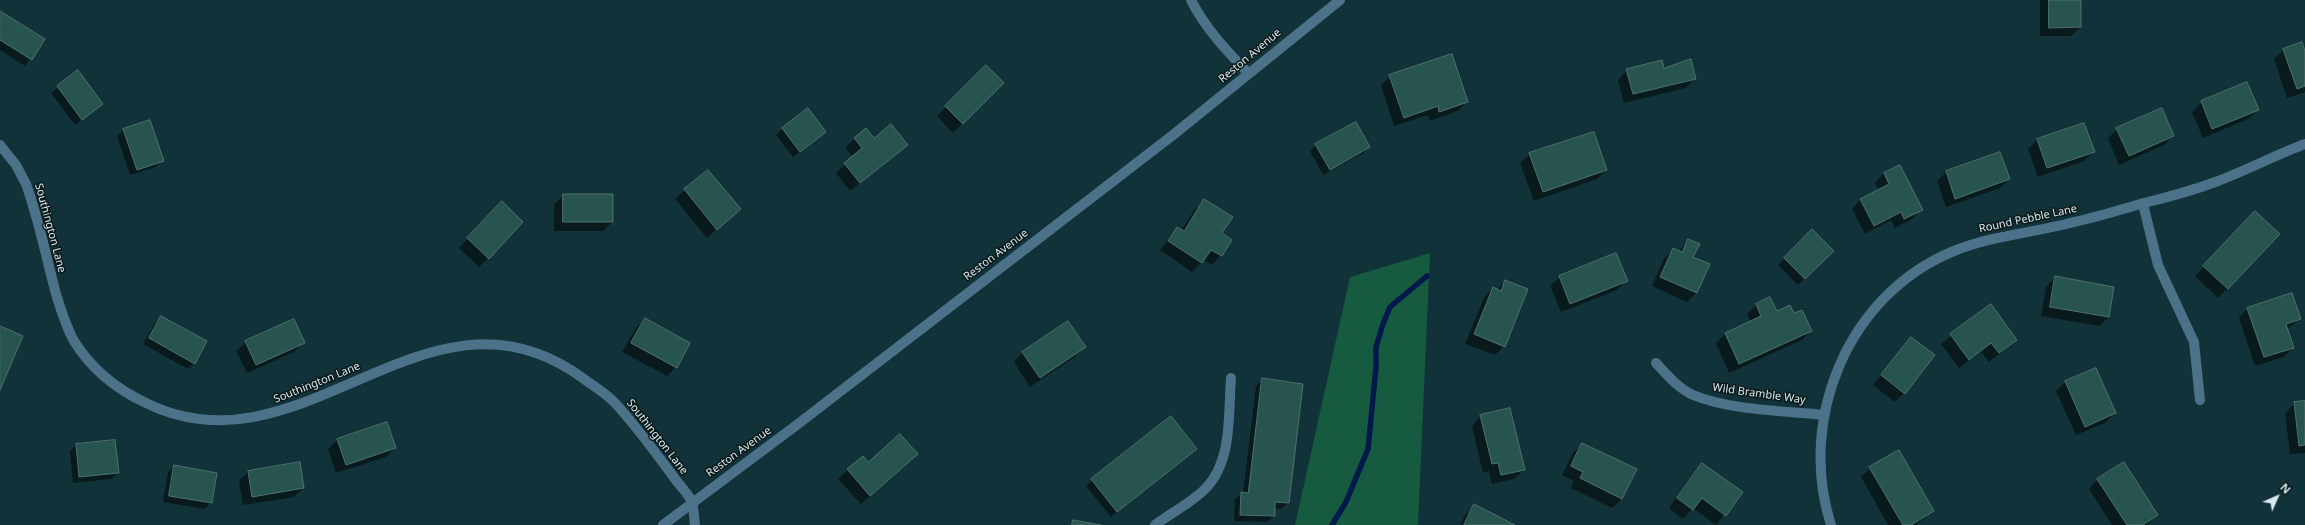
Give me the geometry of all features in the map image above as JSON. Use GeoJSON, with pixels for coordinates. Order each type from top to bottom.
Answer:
{"type":"FeatureCollection","features":[{"type":"Feature","properties":{"kind":"street"},"geometry":{"type":"LineString","coordinates":[[1191,0],[1199,16],[1220,44],[1248,73]]}},
{"type":"Feature","properties":{"kind":"street","name":"Reston Avenue"},"geometry":{"type":"LineString","coordinates":[[663,525],[798,424],[1180,129],[1340,0]]}},
{"type":"Feature","properties":{"kind":"street","name":"Round Pebble Lane"},"geometry":{"type":"LineString","coordinates":[[1831,525],[1826,508],[1821,479],[1819,448],[1823,415],[1838,369],[1856,332],[1876,308],[1897,287],[1927,265],[1952,252],[1982,241],[2069,224],[2142,204],[2218,181],[2305,144]]}},
{"type":"Feature","properties":{"kind":"street","name":"Southington Lane"},"geometry":{"type":"LineString","coordinates":[[0,145],[16,165],[26,184],[62,314],[73,339],[94,368],[127,394],[158,409],[182,417],[225,421],[256,418],[284,411],[391,365],[446,348],[478,343],[498,343],[518,346],[544,354],[571,370],[612,400],[635,424],[692,502]]}},
{"type":"Feature","properties":{"kind":"street"},"geometry":{"type":"LineString","coordinates":[[2142,204],[2158,265],[2194,342],[2200,400]]}},
{"type":"Feature","properties":{"kind":"street","name":"Wild Bramble Way"},"geometry":{"type":"LineString","coordinates":[[1656,364],[1670,379],[1694,395],[1713,401],[1754,408],[1823,415]]}},
{"type":"Feature","properties":{"kind":"street"},"geometry":{"type":"LineString","coordinates":[[1155,525],[1205,489],[1216,475],[1224,458],[1231,378]]}},
{"type":"Feature","properties":{"kind":"street"},"geometry":{"type":"LineString","coordinates":[[692,502],[695,525]]}},
{"type":"Feature","properties":{"kind":"green space"},"geometry":{"type":"Polygon","coordinates":[[[1430,253],[1418,525],[1295,525],[1350,277],[1430,253]]]}},
{"type":"Feature","properties":{"kind":"building"},"geometry":{"type":"Polygon","coordinates":[[[2049,0],[2081,0],[2081,27],[2049,28],[2049,0]]]}},
{"type":"Feature","properties":{"kind":"building"},"geometry":{"type":"Polygon","coordinates":[[[0,11],[45,39],[32,60],[0,40],[0,11]]]}},
{"type":"Feature","properties":{"kind":"building"},"geometry":{"type":"Polygon","coordinates":[[[2302,42],[2305,51],[2305,86],[2297,89],[2283,49],[2302,42]]]}},
{"type":"Feature","properties":{"kind":"building"},"geometry":{"type":"Polygon","coordinates":[[[1452,54],[1468,102],[1439,112],[1438,106],[1404,118],[1389,75],[1452,54]]]}},
{"type":"Feature","properties":{"kind":"building"},"geometry":{"type":"Polygon","coordinates":[[[1691,59],[1696,79],[1633,94],[1626,69],[1662,60],[1664,68],[1691,59]]]}},
{"type":"Feature","properties":{"kind":"building"},"geometry":{"type":"Polygon","coordinates":[[[986,65],[1004,83],[963,124],[945,106],[986,65]]]}},
{"type":"Feature","properties":{"kind":"building"},"geometry":{"type":"Polygon","coordinates":[[[78,70],[103,104],[82,120],[57,86],[78,70]]]}},
{"type":"Feature","properties":{"kind":"building"},"geometry":{"type":"Polygon","coordinates":[[[2247,82],[2259,110],[2212,129],[2201,101],[2247,82]]]}},
{"type":"Feature","properties":{"kind":"building"},"geometry":{"type":"Polygon","coordinates":[[[808,108],[826,132],[800,152],[782,128],[808,108]]]}},
{"type":"Feature","properties":{"kind":"building"},"geometry":{"type":"Polygon","coordinates":[[[2162,108],[2174,136],[2129,156],[2116,128],[2162,108]]]}},
{"type":"Feature","properties":{"kind":"building"},"geometry":{"type":"Polygon","coordinates":[[[150,120],[164,161],[137,170],[123,129],[150,120]]]}},
{"type":"Feature","properties":{"kind":"building"},"geometry":{"type":"Polygon","coordinates":[[[1356,122],[1370,147],[1330,170],[1315,144],[1356,122]]]}},
{"type":"Feature","properties":{"kind":"building"},"geometry":{"type":"Polygon","coordinates":[[[2084,123],[2095,152],[2047,168],[2037,139],[2084,123]]]}},
{"type":"Feature","properties":{"kind":"building"},"geometry":{"type":"Polygon","coordinates":[[[891,124],[908,145],[860,183],[844,163],[862,148],[854,138],[866,128],[874,138],[891,124]]]}},
{"type":"Feature","properties":{"kind":"building"},"geometry":{"type":"Polygon","coordinates":[[[1594,132],[1607,170],[1543,192],[1529,153],[1594,132]]]}},
{"type":"Feature","properties":{"kind":"building"},"geometry":{"type":"Polygon","coordinates":[[[2000,152],[2010,179],[1955,199],[1946,171],[2000,152]]]}},
{"type":"Feature","properties":{"kind":"building"},"geometry":{"type":"Polygon","coordinates":[[[1900,165],[1923,210],[1904,219],[1901,212],[1874,226],[1860,199],[1889,184],[1884,173],[1900,165]]]}},
{"type":"Feature","properties":{"kind":"building"},"geometry":{"type":"Polygon","coordinates":[[[708,170],[741,209],[717,230],[684,189],[708,170]]]}},
{"type":"Feature","properties":{"kind":"building"},"geometry":{"type":"Polygon","coordinates":[[[563,194],[613,194],[613,222],[563,222],[563,194]]]}},
{"type":"Feature","properties":{"kind":"building"},"geometry":{"type":"Polygon","coordinates":[[[1204,199],[1233,217],[1222,233],[1232,240],[1222,256],[1211,250],[1202,263],[1168,241],[1177,227],[1184,231],[1204,199]]]}},
{"type":"Feature","properties":{"kind":"building"},"geometry":{"type":"Polygon","coordinates":[[[502,201],[523,222],[489,259],[467,238],[502,201]]]}},
{"type":"Feature","properties":{"kind":"building"},"geometry":{"type":"Polygon","coordinates":[[[2255,211],[2280,234],[2228,289],[2203,266],[2255,211]]]}},
{"type":"Feature","properties":{"kind":"building"},"geometry":{"type":"Polygon","coordinates":[[[1812,229],[1834,251],[1805,279],[1784,258],[1812,229]]]}},
{"type":"Feature","properties":{"kind":"building"},"geometry":{"type":"Polygon","coordinates":[[[1688,239],[1700,244],[1693,257],[1710,264],[1697,293],[1660,277],[1673,248],[1682,252],[1688,239]]]}},
{"type":"Feature","properties":{"kind":"building"},"geometry":{"type":"Polygon","coordinates":[[[1616,253],[1628,281],[1570,304],[1559,276],[1616,253]]]}},
{"type":"Feature","properties":{"kind":"building"},"geometry":{"type":"Polygon","coordinates":[[[2055,276],[2114,287],[2109,317],[2050,307],[2055,276]]]}},
{"type":"Feature","properties":{"kind":"building"},"geometry":{"type":"Polygon","coordinates":[[[1505,280],[1528,289],[1505,347],[1474,334],[1493,287],[1501,291],[1505,280]]]}},
{"type":"Feature","properties":{"kind":"building"},"geometry":{"type":"Polygon","coordinates":[[[2292,293],[2301,319],[2286,324],[2294,348],[2264,357],[2247,308],[2292,293]]]}},
{"type":"Feature","properties":{"kind":"building"},"geometry":{"type":"Polygon","coordinates":[[[1770,297],[1777,311],[1790,305],[1794,313],[1802,310],[1812,331],[1739,364],[1725,333],[1761,316],[1756,304],[1770,297]]]}},
{"type":"Feature","properties":{"kind":"building"},"geometry":{"type":"Polygon","coordinates":[[[1991,304],[2017,340],[1999,353],[1991,343],[1969,360],[1950,334],[1991,304]]]}},
{"type":"Feature","properties":{"kind":"building"},"geometry":{"type":"Polygon","coordinates":[[[161,316],[207,341],[195,364],[149,338],[161,316]]]}},
{"type":"Feature","properties":{"kind":"building"},"geometry":{"type":"Polygon","coordinates":[[[645,318],[690,343],[677,368],[631,343],[645,318]]]}},
{"type":"Feature","properties":{"kind":"building"},"geometry":{"type":"Polygon","coordinates":[[[294,319],[305,343],[256,365],[245,341],[294,319]]]}},
{"type":"Feature","properties":{"kind":"building"},"geometry":{"type":"Polygon","coordinates":[[[1068,321],[1086,347],[1040,378],[1022,352],[1068,321]]]}},
{"type":"Feature","properties":{"kind":"building"},"geometry":{"type":"Polygon","coordinates":[[[0,326],[23,336],[0,390],[0,326]]]}},
{"type":"Feature","properties":{"kind":"building"},"geometry":{"type":"Polygon","coordinates":[[[1911,337],[1935,355],[1905,394],[1881,375],[1911,337]]]}},
{"type":"Feature","properties":{"kind":"building"},"geometry":{"type":"Polygon","coordinates":[[[2096,368],[2116,413],[2085,427],[2065,381],[2096,368]]]}},
{"type":"Feature","properties":{"kind":"building"},"geometry":{"type":"Polygon","coordinates":[[[1262,378],[1303,384],[1289,503],[1275,502],[1275,516],[1240,515],[1241,492],[1248,493],[1262,378]]]}},
{"type":"Feature","properties":{"kind":"building"},"geometry":{"type":"Polygon","coordinates":[[[2305,401],[2305,445],[2299,446],[2294,402],[2305,401]]]}},
{"type":"Feature","properties":{"kind":"building"},"geometry":{"type":"Polygon","coordinates":[[[1510,408],[1525,470],[1501,475],[1498,463],[1492,464],[1480,415],[1510,408]]]}},
{"type":"Feature","properties":{"kind":"building"},"geometry":{"type":"Polygon","coordinates":[[[1171,416],[1197,449],[1117,512],[1091,479],[1171,416]]]}},
{"type":"Feature","properties":{"kind":"building"},"geometry":{"type":"Polygon","coordinates":[[[387,422],[396,448],[346,465],[337,439],[387,422]]]}},
{"type":"Feature","properties":{"kind":"building"},"geometry":{"type":"Polygon","coordinates":[[[900,434],[918,454],[870,496],[847,469],[863,456],[868,462],[900,434]]]}},
{"type":"Feature","properties":{"kind":"building"},"geometry":{"type":"Polygon","coordinates":[[[115,440],[119,473],[79,477],[76,444],[115,440]]]}},
{"type":"Feature","properties":{"kind":"building"},"geometry":{"type":"Polygon","coordinates":[[[1582,443],[1637,469],[1622,499],[1580,478],[1583,472],[1571,466],[1582,443]]]}},
{"type":"Feature","properties":{"kind":"building"},"geometry":{"type":"Polygon","coordinates":[[[1899,450],[1934,511],[1911,525],[1903,525],[1869,467],[1899,450]]]}},
{"type":"Feature","properties":{"kind":"building"},"geometry":{"type":"Polygon","coordinates":[[[300,462],[304,488],[252,497],[248,471],[300,462]]]}},
{"type":"Feature","properties":{"kind":"building"},"geometry":{"type":"Polygon","coordinates":[[[2124,462],[2158,515],[2143,525],[2127,525],[2097,479],[2124,462]]]}},
{"type":"Feature","properties":{"kind":"building"},"geometry":{"type":"Polygon","coordinates":[[[1702,463],[1743,492],[1726,516],[1702,498],[1693,510],[1677,498],[1702,463]]]}},
{"type":"Feature","properties":{"kind":"building"},"geometry":{"type":"Polygon","coordinates":[[[174,465],[217,473],[212,503],[169,496],[174,465]]]}},
{"type":"Feature","properties":{"kind":"building"},"geometry":{"type":"Polygon","coordinates":[[[1474,504],[1515,525],[1464,525],[1474,504]]]}},
{"type":"Feature","properties":{"kind":"building"},"geometry":{"type":"Polygon","coordinates":[[[1073,520],[1101,525],[1072,525],[1073,520]]]}},
{"type":"Feature","properties":{"kind":"waterway"},"geometry":{"type":"LineString","coordinates":[[1332,525],[1346,502],[1368,449],[1376,367],[1376,347],[1383,324],[1390,307],[1427,276]]}}]}
